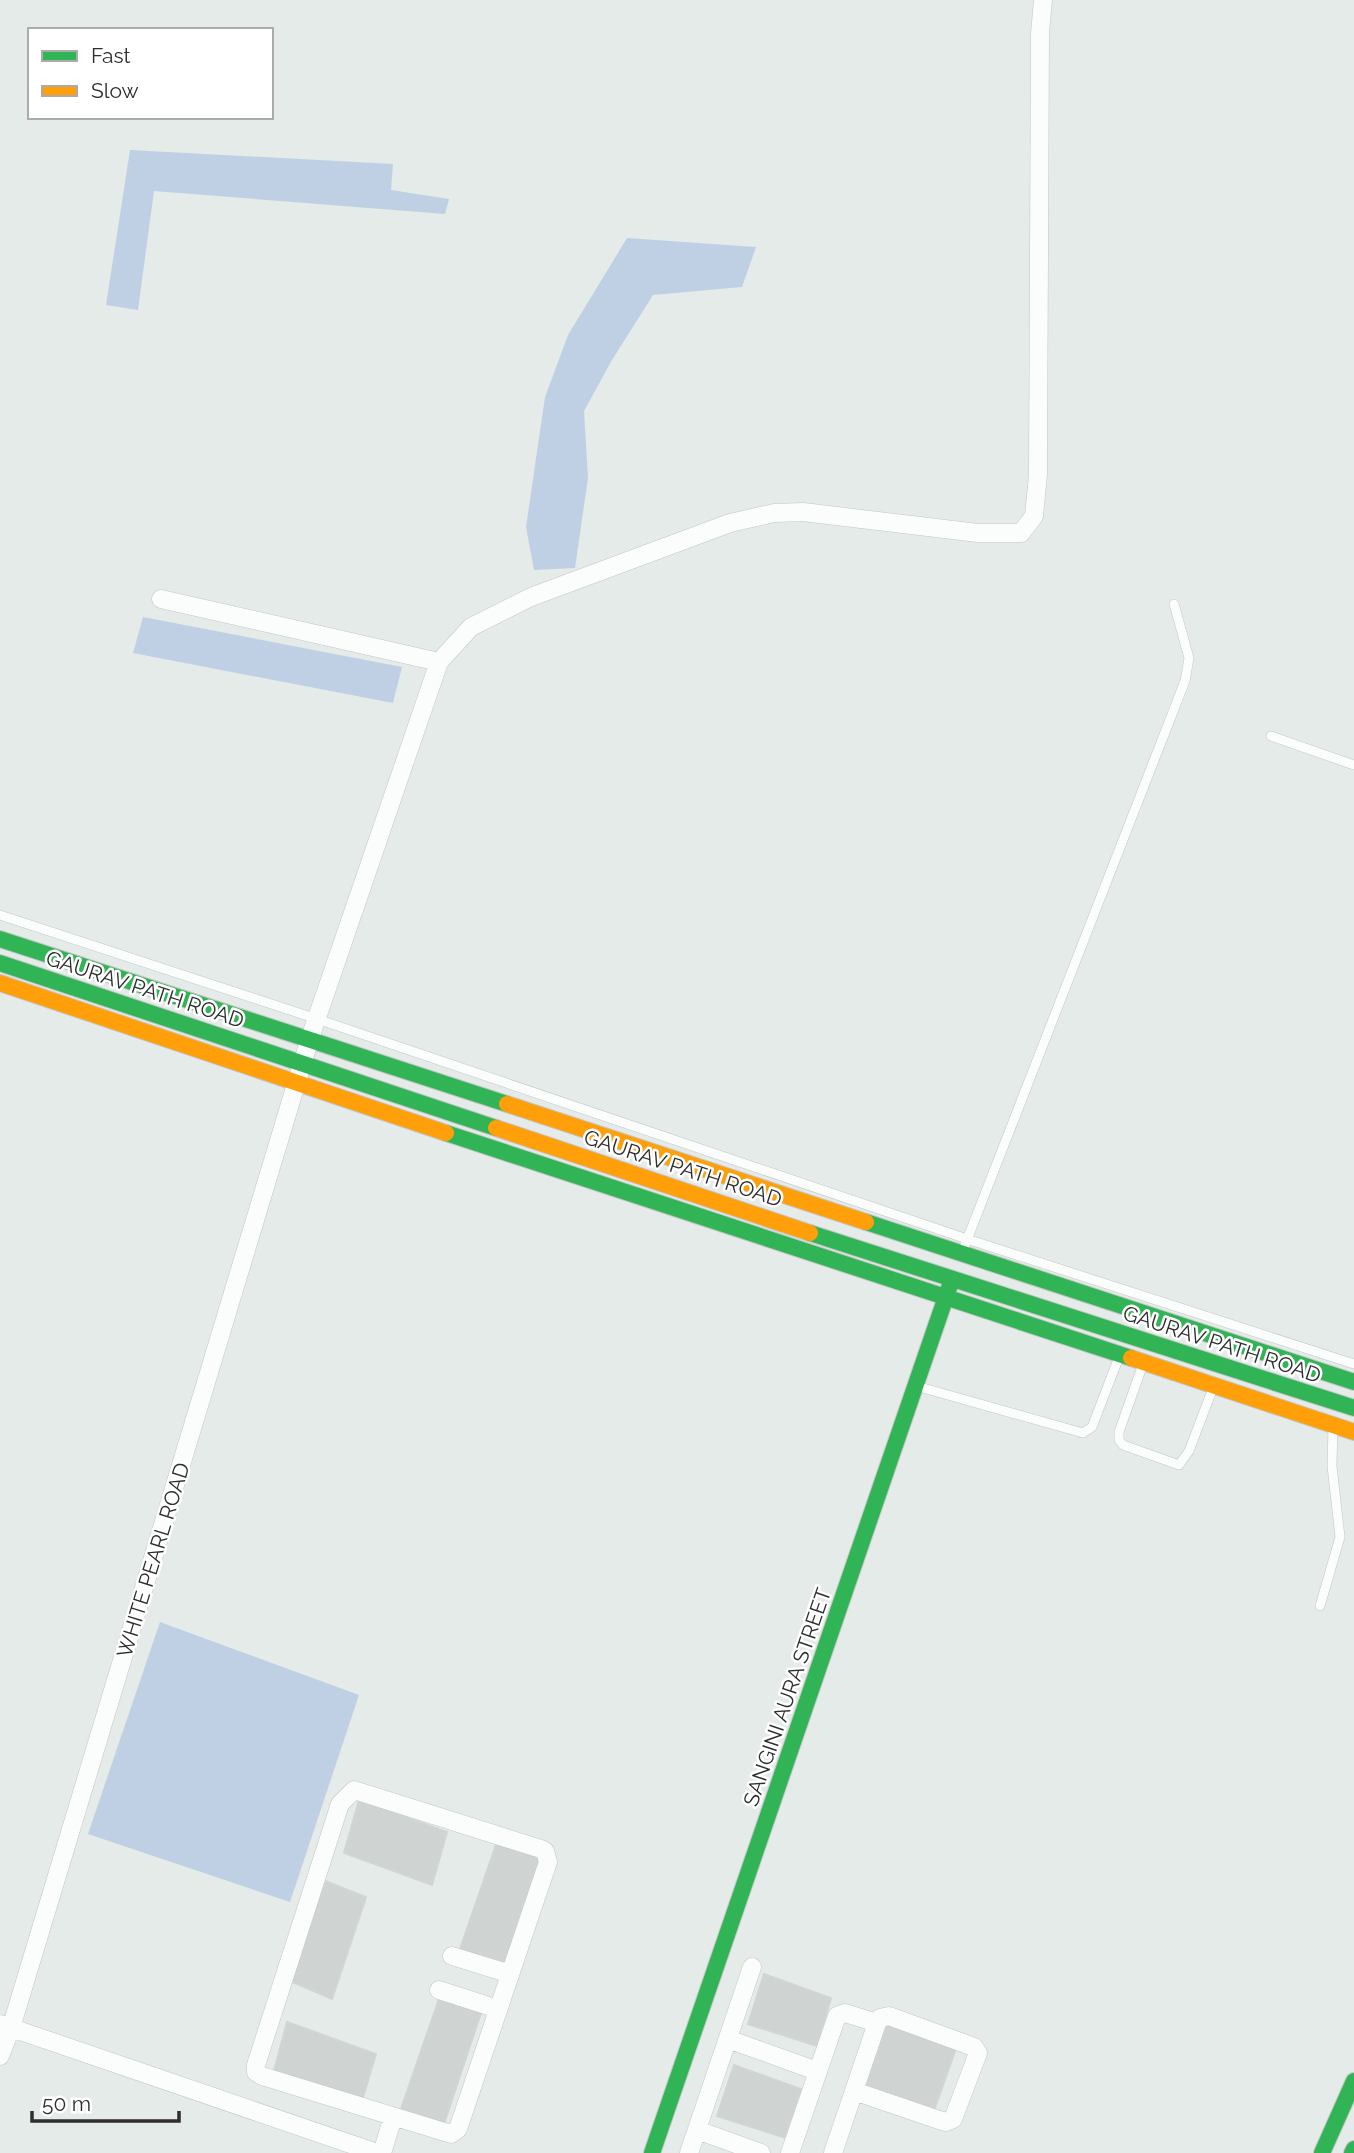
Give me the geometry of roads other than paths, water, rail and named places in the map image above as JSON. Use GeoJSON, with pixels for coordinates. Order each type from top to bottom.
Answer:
{"type":"FeatureCollection","features":[{"type":"Feature","properties":{"kind":"main road","name":"GAURAV PATH ROAD"},"geometry":{"type":"LineString","coordinates":[[0,939],[310,1038],[961,1255],[1354,1382]]}},
{"type":"Feature","properties":{"kind":"main road","name":"GAURAV PATH ROAD"},"geometry":{"type":"LineString","coordinates":[[0,963],[952,1280],[1354,1408]]}},
{"type":"Feature","properties":{"kind":"main road"},"geometry":{"type":"LineString","coordinates":[[0,983],[1354,1432]]}},
{"type":"Feature","properties":{"kind":"main road","name":"SANGINI AURA STREET"},"geometry":{"type":"LineString","coordinates":[[652,2153],[961,1255]]}},
{"type":"Feature","properties":{"kind":"main road"},"geometry":{"type":"LineString","coordinates":[[1322,2153],[1354,2081]]}},
{"type":"Feature","properties":{"kind":"street"},"geometry":{"type":"LineString","coordinates":[[304,1064],[310,1038],[439,662],[471,627],[531,597],[730,523],[774,513],[803,512],[978,533],[1021,533],[1034,516],[1038,475],[1042,0]]}},
{"type":"Feature","properties":{"kind":"street"},"geometry":{"type":"LineString","coordinates":[[161,599],[439,662]]}},
{"type":"Feature","properties":{"kind":"street","name":"WHITE PEARL ROAD"},"geometry":{"type":"LineString","coordinates":[[0,2056],[6,2026],[304,1064]]}},
{"type":"Feature","properties":{"kind":"street"},"geometry":{"type":"LineString","coordinates":[[354,1790],[545,1852],[548,1862],[510,1974],[455,2132],[444,2133],[262,2076],[255,2070],[340,1804],[349,1792],[354,1790]]}},
{"type":"Feature","properties":{"kind":"street"},"geometry":{"type":"LineString","coordinates":[[452,1956],[510,1974]]}},
{"type":"Feature","properties":{"kind":"street"},"geometry":{"type":"LineString","coordinates":[[690,2153],[752,1967]]}},
{"type":"Feature","properties":{"kind":"street"},"geometry":{"type":"LineString","coordinates":[[439,1990],[498,2009]]}},
{"type":"Feature","properties":{"kind":"street"},"geometry":{"type":"LineString","coordinates":[[790,2153],[834,2021],[841,2012],[877,2023]]}},
{"type":"Feature","properties":{"kind":"street"},"geometry":{"type":"LineString","coordinates":[[833,2153],[877,2023],[880,2018],[889,2016],[974,2047],[978,2053],[950,2121],[939,2120],[854,2091]]}},
{"type":"Feature","properties":{"kind":"street"},"geometry":{"type":"LineString","coordinates":[[6,2026],[380,2153],[393,2117]]}},
{"type":"Feature","properties":{"kind":"street"},"geometry":{"type":"LineString","coordinates":[[728,2039],[817,2071]]}},
{"type":"Feature","properties":{"kind":"street"},"geometry":{"type":"LineString","coordinates":[[697,2130],[761,2153]]}},
{"type":"Feature","properties":{"kind":"lane"},"geometry":{"type":"LineString","coordinates":[[961,1255],[1185,681],[1189,658],[1174,604]]}},
{"type":"Feature","properties":{"kind":"lane"},"geometry":{"type":"LineString","coordinates":[[1271,736],[1354,765]]}},
{"type":"Feature","properties":{"kind":"lane"},"geometry":{"type":"LineString","coordinates":[[0,915],[967,1239],[1354,1364]]}},
{"type":"Feature","properties":{"kind":"lane"},"geometry":{"type":"LineString","coordinates":[[916,1386],[1083,1433],[1092,1427],[1119,1355]]}},
{"type":"Feature","properties":{"kind":"lane"},"geometry":{"type":"LineString","coordinates":[[1143,1363],[1119,1440],[1123,1445],[1179,1465],[1189,1451],[1213,1386]]}},
{"type":"Feature","properties":{"kind":"lane"},"geometry":{"type":"LineString","coordinates":[[1320,1606],[1340,1537],[1332,1466],[1333,1425]]}}]}
